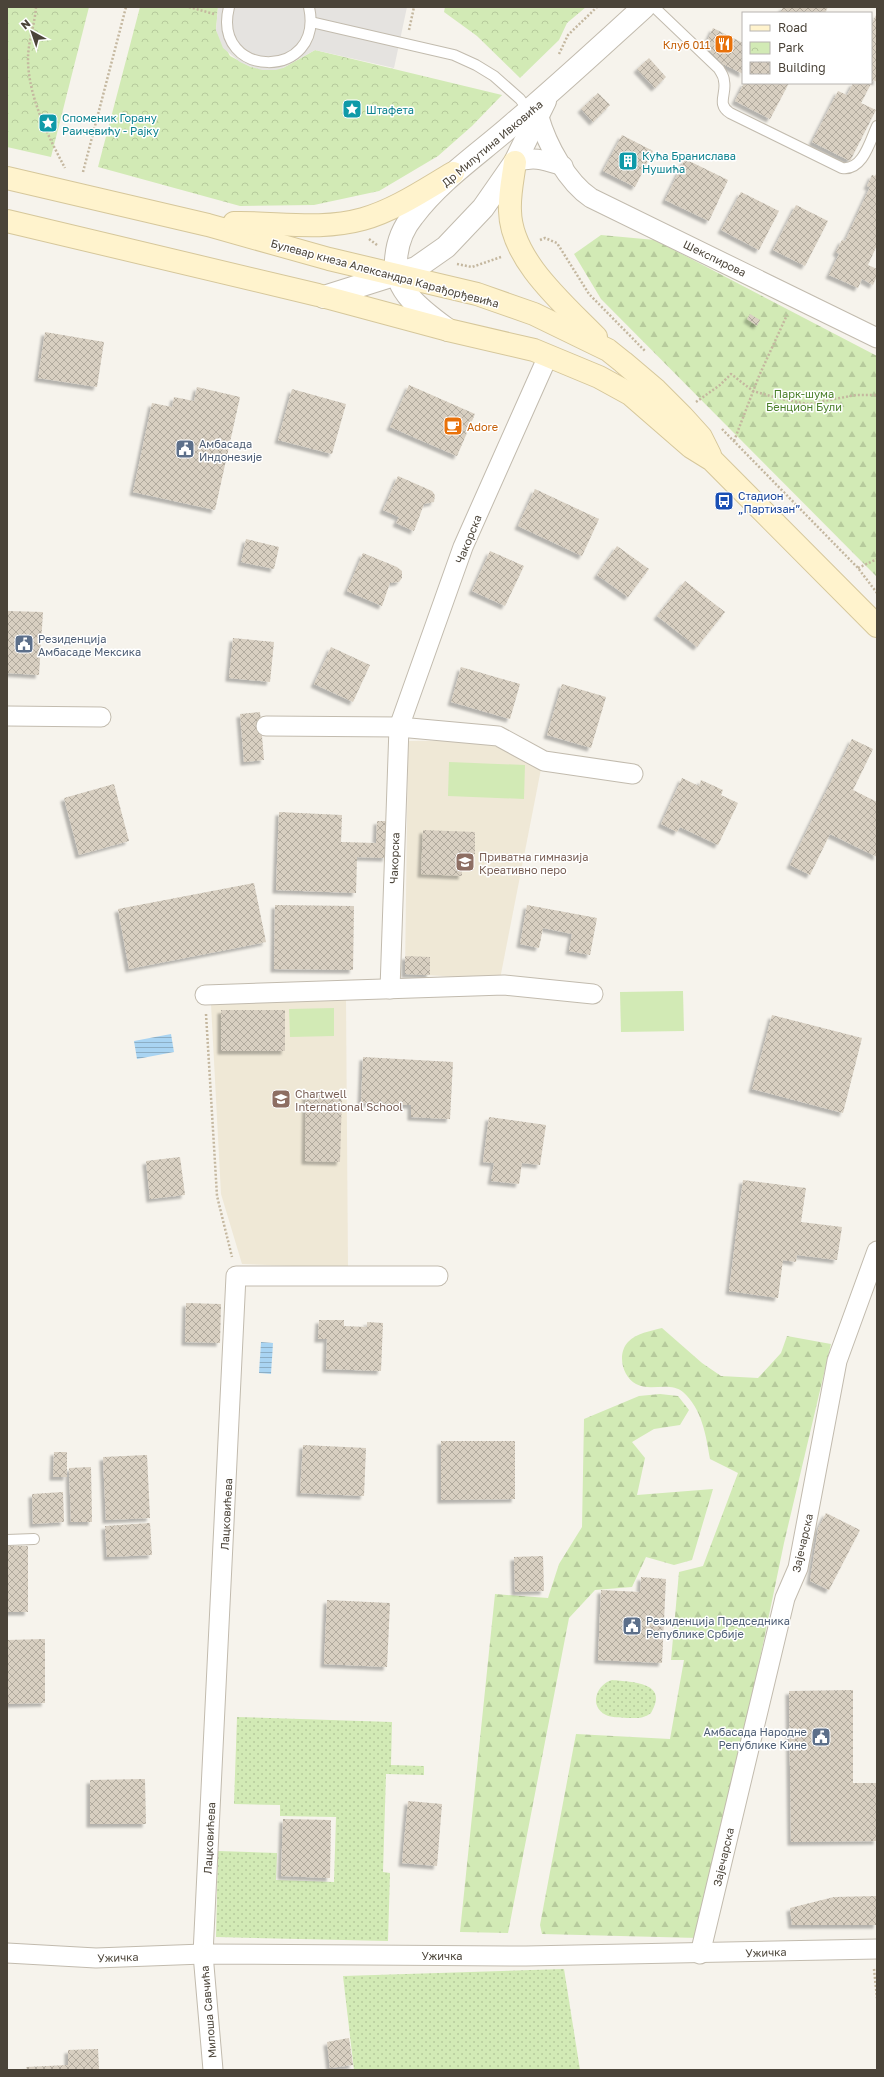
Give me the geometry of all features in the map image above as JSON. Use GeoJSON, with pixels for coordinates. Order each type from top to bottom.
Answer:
{"type":"FeatureCollection","features":[{"type":"Feature","properties":{"kind":"main road"},"geometry":{"type":"LineString","coordinates":[[515,162],[510,211],[515,237],[519,248],[538,275],[555,295],[608,350]]}},
{"type":"Feature","properties":{"kind":"main road"},"geometry":{"type":"LineString","coordinates":[[208,226],[242,223],[309,226],[363,219],[403,202],[453,173]]}},
{"type":"Feature","properties":{"kind":"main road","name":"Булевар кнеза Александра Карађорђевића"},"geometry":{"type":"LineString","coordinates":[[7,178],[208,226],[329,259],[477,294],[534,314],[608,350],[654,388],[682,416],[701,437],[712,460]]}},
{"type":"Feature","properties":{"kind":"main road","name":"Булевар кнеза Александра Карађорђевића"},"geometry":{"type":"LineString","coordinates":[[7,221],[324,297],[448,330],[523,347],[599,377],[630,394],[686,443],[712,460],[877,626]]}},
{"type":"Feature","properties":{"kind":"street","name":"Др Милутина Ивковића"},"geometry":{"type":"LineString","coordinates":[[324,297],[416,268],[426,262],[461,232],[483,208],[515,162],[534,114],[548,94],[644,7]]}},
{"type":"Feature","properties":{"kind":"street","name":"Др Милутина Ивковића"},"geometry":{"type":"LineString","coordinates":[[448,330],[418,306],[405,290],[397,274],[397,250],[400,238],[409,222],[453,173],[534,114]]}},
{"type":"Feature","properties":{"kind":"street","name":"Шекспирова"},"geometry":{"type":"LineString","coordinates":[[534,114],[548,143],[575,184],[592,198],[877,338]]}},
{"type":"Feature","properties":{"kind":"street"},"geometry":{"type":"LineString","coordinates":[[515,162],[529,158],[540,158],[563,166]]}},
{"type":"Feature","properties":{"kind":"street","name":"Чакорска"},"geometry":{"type":"LineString","coordinates":[[390,989],[399,727],[463,548],[548,356]]}},
{"type":"Feature","properties":{"kind":"street"},"geometry":{"type":"LineString","coordinates":[[7,716],[101,717]]}},
{"type":"Feature","properties":{"kind":"street"},"geometry":{"type":"LineString","coordinates":[[266,726],[399,727],[498,736],[544,761],[633,774]]}},
{"type":"Feature","properties":{"kind":"street"},"geometry":{"type":"LineString","coordinates":[[204,995],[504,985],[593,994]]}},
{"type":"Feature","properties":{"kind":"street","name":"Зајечарска"},"geometry":{"type":"LineString","coordinates":[[700,1954],[785,1598],[798,1568],[837,1361],[877,1251]]}},
{"type":"Feature","properties":{"kind":"street"},"geometry":{"type":"LineString","coordinates":[[236,1276],[438,1276]]}},
{"type":"Feature","properties":{"kind":"street","name":"Лацковићева"},"geometry":{"type":"LineString","coordinates":[[203,1954],[220,1650],[236,1276]]}},
{"type":"Feature","properties":{"kind":"street","name":"Ужичка"},"geometry":{"type":"LineString","coordinates":[[7,1953],[96,1958],[203,1954],[518,1956],[700,1954],[875,1949]]}},
{"type":"Feature","properties":{"kind":"street","name":"Милоша Савчића"},"geometry":{"type":"LineString","coordinates":[[203,1954],[213,2070]]}},
{"type":"Feature","properties":{"kind":"lane"},"geometry":{"type":"LineString","coordinates":[[229,7],[226,18],[227,32],[233,44],[242,54],[253,61],[266,63],[280,62],[292,56],[302,47],[309,35],[311,22],[309,7]]}},
{"type":"Feature","properties":{"kind":"lane"},"geometry":{"type":"LineString","coordinates":[[654,7],[719,69],[724,81],[723,108],[730,113],[842,168],[849,169],[855,166],[860,160],[877,126]]}},
{"type":"Feature","properties":{"kind":"lane"},"geometry":{"type":"LineString","coordinates":[[311,22],[454,55],[476,65],[506,86],[534,114]]}},
{"type":"Feature","properties":{"kind":"lane"},"geometry":{"type":"LineString","coordinates":[[7,1540],[34,1539]]}},
{"type":"Feature","properties":{"kind":"path"},"geometry":{"type":"LineString","coordinates":[[36,7],[28,58],[30,78],[45,131],[65,168]]}},
{"type":"Feature","properties":{"kind":"path"},"geometry":{"type":"LineString","coordinates":[[90,174],[83,172],[126,7]]}},
{"type":"Feature","properties":{"kind":"path"},"geometry":{"type":"LineString","coordinates":[[189,7],[226,18]]}},
{"type":"Feature","properties":{"kind":"path"},"geometry":{"type":"LineString","coordinates":[[407,44],[414,7]]}},
{"type":"Feature","properties":{"kind":"path"},"geometry":{"type":"LineString","coordinates":[[558,56],[568,35],[597,7]]}},
{"type":"Feature","properties":{"kind":"path"},"geometry":{"type":"LineString","coordinates":[[734,441],[753,391],[795,297]]}},
{"type":"Feature","properties":{"kind":"path"},"geometry":{"type":"LineString","coordinates":[[696,402],[720,385],[730,374],[753,391],[781,399],[808,404],[856,395],[877,395]]}},
{"type":"Feature","properties":{"kind":"path"},"geometry":{"type":"LineString","coordinates":[[858,568],[877,559]]}},
{"type":"Feature","properties":{"kind":"path"},"geometry":{"type":"LineString","coordinates":[[204,995],[217,1196],[236,1276]]}},
{"type":"Feature","properties":{"kind":"path"},"geometry":{"type":"LineString","coordinates":[[875,1949],[877,1998]]}},
{"type":"Feature","properties":{"kind":"shaded area"},"geometry":{"type":"Polygon","coordinates":[[[218,7],[407,7],[394,68],[315,50],[283,68],[276,70],[262,70],[240,62],[223,48],[216,30],[218,7]]]}},
{"type":"Feature","properties":{"kind":"shaded area","name":"Приватна гимназија Креативно перо"},"geometry":{"type":"Polygon","coordinates":[[[483,740],[541,769],[500,979],[405,974],[408,741],[483,740]]]}},
{"type":"Feature","properties":{"kind":"shaded area","name":"Chartwell International School"},"geometry":{"type":"Polygon","coordinates":[[[346,999],[348,1268],[242,1264],[221,1194],[211,1004],[346,999]]]}},
{"type":"Feature","properties":{"kind":"green space"},"geometry":{"type":"Polygon","coordinates":[[[7,7],[89,7],[51,157],[7,147],[7,7]]]}},
{"type":"Feature","properties":{"kind":"green space"},"geometry":{"type":"Polygon","coordinates":[[[140,7],[218,7],[216,30],[230,56],[251,67],[283,68],[315,50],[502,95],[472,126],[438,156],[379,191],[314,205],[240,206],[98,167],[140,7]]]}},
{"type":"Feature","properties":{"kind":"green space"},"geometry":{"type":"Polygon","coordinates":[[[445,7],[586,7],[567,23],[559,40],[520,78],[477,36],[444,12],[445,7]]]}},
{"type":"Feature","properties":{"kind":"green space","name":"Парк-шума Бенцион Були"},"geometry":{"type":"Polygon","coordinates":[[[601,235],[655,240],[877,356],[877,577],[601,299],[574,254],[601,235]]]}},
{"type":"Feature","properties":{"kind":"green space"},"geometry":{"type":"Polygon","coordinates":[[[449,762],[525,765],[524,799],[448,796],[449,762]]]}},
{"type":"Feature","properties":{"kind":"green space"},"geometry":{"type":"Polygon","coordinates":[[[683,991],[684,1031],[621,1032],[620,992],[683,991]]]}},
{"type":"Feature","properties":{"kind":"green space"},"geometry":{"type":"Polygon","coordinates":[[[334,1008],[334,1036],[290,1037],[289,1009],[334,1008]]]}},
{"type":"Feature","properties":{"kind":"green space"},"geometry":{"type":"Polygon","coordinates":[[[662,1328],[702,1363],[721,1376],[758,1378],[781,1353],[787,1336],[831,1344],[784,1543],[739,1760],[698,1938],[542,1934],[540,1925],[576,1734],[670,1739],[684,1660],[671,1660],[679,1572],[703,1566],[738,1473],[710,1459],[705,1432],[699,1414],[695,1406],[683,1392],[672,1387],[642,1386],[636,1384],[627,1376],[624,1370],[622,1358],[628,1342],[639,1334],[662,1328]]]}},
{"type":"Feature","properties":{"kind":"green space"},"geometry":{"type":"Polygon","coordinates":[[[660,1394],[678,1396],[689,1410],[680,1425],[654,1429],[632,1442],[645,1458],[637,1495],[713,1489],[692,1560],[674,1565],[646,1557],[632,1587],[595,1590],[569,1618],[508,1933],[460,1932],[495,1594],[548,1598],[559,1564],[582,1527],[584,1419],[639,1396],[660,1394]]]}},
{"type":"Feature","properties":{"kind":"green space"},"geometry":{"type":"Polygon","coordinates":[[[612,1680],[638,1683],[652,1689],[656,1695],[656,1703],[651,1713],[643,1717],[627,1718],[608,1716],[600,1711],[596,1701],[599,1690],[607,1682],[612,1680]]]}},
{"type":"Feature","properties":{"kind":"green space"},"geometry":{"type":"Polygon","coordinates":[[[237,1717],[392,1722],[391,1765],[424,1766],[424,1775],[386,1774],[383,1872],[390,1873],[388,1941],[216,1937],[218,1851],[277,1853],[276,1880],[334,1882],[336,1817],[280,1816],[280,1805],[234,1804],[237,1717]]]}},
{"type":"Feature","properties":{"kind":"green space"},"geometry":{"type":"Polygon","coordinates":[[[564,1969],[580,2070],[354,2070],[343,1976],[564,1969]]]}},
{"type":"Feature","properties":{"kind":"water"},"geometry":{"type":"Polygon","coordinates":[[[171,1034],[174,1052],[137,1059],[134,1041],[171,1034]]]}},
{"type":"Feature","properties":{"kind":"water"},"geometry":{"type":"Polygon","coordinates":[[[261,1342],[273,1343],[271,1374],[259,1373],[261,1342]]]}},
{"type":"Feature","properties":{"kind":"building"},"geometry":{"type":"Polygon","coordinates":[[[783,7],[828,7],[826,12],[780,12],[783,7]]]}},
{"type":"Feature","properties":{"kind":"building"},"geometry":{"type":"Polygon","coordinates":[[[877,13],[877,82],[873,80],[872,82],[872,23],[877,13]]]}},
{"type":"Feature","properties":{"kind":"building"},"geometry":{"type":"Polygon","coordinates":[[[713,28],[742,42],[742,74],[723,64],[705,46],[713,28]]]}},
{"type":"Feature","properties":{"kind":"building"},"geometry":{"type":"Polygon","coordinates":[[[649,58],[666,77],[655,88],[637,69],[649,58]]]}},
{"type":"Feature","properties":{"kind":"building"},"geometry":{"type":"Polygon","coordinates":[[[744,84],[788,84],[770,119],[735,101],[744,84]]]}},
{"type":"Feature","properties":{"kind":"building"},"geometry":{"type":"Polygon","coordinates":[[[852,84],[871,84],[861,103],[876,110],[850,161],[812,142],[838,91],[847,95],[852,84]]]}},
{"type":"Feature","properties":{"kind":"building"},"geometry":{"type":"Polygon","coordinates":[[[598,93],[610,105],[593,122],[581,109],[598,93]]]}},
{"type":"Feature","properties":{"kind":"building","name":"Кућа Бранислава Нушића"},"geometry":{"type":"Polygon","coordinates":[[[622,135],[653,151],[635,187],[603,171],[622,135]]]}},
{"type":"Feature","properties":{"kind":"building"},"geometry":{"type":"Polygon","coordinates":[[[685,159],[728,180],[709,221],[665,200],[685,159]]]}},
{"type":"Feature","properties":{"kind":"building"},"geometry":{"type":"Polygon","coordinates":[[[877,172],[877,245],[868,265],[877,269],[877,276],[873,285],[862,279],[858,288],[829,275],[839,254],[836,252],[842,240],[845,241],[870,187],[867,186],[872,175],[875,176],[877,172]]]}},
{"type":"Feature","properties":{"kind":"building"},"geometry":{"type":"Polygon","coordinates":[[[741,192],[779,211],[759,250],[721,230],[741,192]]]}},
{"type":"Feature","properties":{"kind":"building"},"geometry":{"type":"Polygon","coordinates":[[[796,205],[828,221],[805,266],[773,250],[796,205]]]}},
{"type":"Feature","properties":{"kind":"building"},"geometry":{"type":"Polygon","coordinates":[[[750,314],[760,320],[757,326],[747,319],[750,314]]]}},
{"type":"Feature","properties":{"kind":"building"},"geometry":{"type":"Polygon","coordinates":[[[45,332],[104,342],[97,387],[38,378],[45,332]]]}},
{"type":"Feature","properties":{"kind":"building"},"geometry":{"type":"Polygon","coordinates":[[[409,385],[475,414],[457,456],[390,427],[409,385]]]}},
{"type":"Feature","properties":{"kind":"building","name":"Амбасада Индонезије"},"geometry":{"type":"Polygon","coordinates":[[[197,387],[240,397],[215,510],[133,492],[152,403],[172,407],[174,397],[194,401],[197,387]]]}},
{"type":"Feature","properties":{"kind":"building"},"geometry":{"type":"Polygon","coordinates":[[[292,389],[346,404],[332,454],[278,440],[292,389]]]}},
{"type":"Feature","properties":{"kind":"building"},"geometry":{"type":"Polygon","coordinates":[[[398,476],[432,491],[435,495],[434,502],[424,504],[414,531],[396,523],[399,517],[383,510],[398,476]]]}},
{"type":"Feature","properties":{"kind":"building"},"geometry":{"type":"Polygon","coordinates":[[[535,489],[599,519],[582,556],[518,526],[535,489]]]}},
{"type":"Feature","properties":{"kind":"building"},"geometry":{"type":"Polygon","coordinates":[[[246,539],[279,547],[274,569],[241,562],[246,539]]]}},
{"type":"Feature","properties":{"kind":"building"},"geometry":{"type":"Polygon","coordinates":[[[617,546],[649,569],[628,597],[597,575],[617,546]]]}},
{"type":"Feature","properties":{"kind":"building"},"geometry":{"type":"Polygon","coordinates":[[[490,551],[524,566],[505,606],[472,591],[490,551]]]}},
{"type":"Feature","properties":{"kind":"building"},"geometry":{"type":"Polygon","coordinates":[[[363,553],[397,567],[402,571],[402,578],[399,582],[390,583],[382,606],[347,591],[363,553]]]}},
{"type":"Feature","properties":{"kind":"building"},"geometry":{"type":"Polygon","coordinates":[[[685,581],[725,612],[697,647],[657,616],[685,581]]]}},
{"type":"Feature","properties":{"kind":"building","name":"Резиденција Амбасаде Мексика"},"geometry":{"type":"Polygon","coordinates":[[[7,611],[43,612],[39,675],[7,673],[7,611]]]}},
{"type":"Feature","properties":{"kind":"building"},"geometry":{"type":"Polygon","coordinates":[[[233,638],[274,642],[270,682],[229,678],[233,638]]]}},
{"type":"Feature","properties":{"kind":"building"},"geometry":{"type":"Polygon","coordinates":[[[331,647],[370,665],[353,702],[314,684],[331,647]]]}},
{"type":"Feature","properties":{"kind":"building"},"geometry":{"type":"Polygon","coordinates":[[[461,667],[520,684],[510,719],[451,702],[461,667]]]}},
{"type":"Feature","properties":{"kind":"building"},"geometry":{"type":"Polygon","coordinates":[[[562,684],[606,697],[591,748],[547,735],[562,684]]]}},
{"type":"Feature","properties":{"kind":"building"},"geometry":{"type":"Polygon","coordinates":[[[260,712],[264,760],[244,762],[240,714],[260,712]]]}},
{"type":"Feature","properties":{"kind":"building"},"geometry":{"type":"Polygon","coordinates":[[[852,739],[873,749],[853,790],[877,802],[877,857],[830,834],[810,875],[790,865],[852,739]]]}},
{"type":"Feature","properties":{"kind":"building"},"geometry":{"type":"Polygon","coordinates":[[[682,778],[699,786],[701,780],[723,790],[721,795],[738,803],[718,845],[680,827],[677,832],[661,824],[682,778]]]}},
{"type":"Feature","properties":{"kind":"building"},"geometry":{"type":"Polygon","coordinates":[[[114,784],[129,841],[79,855],[64,798],[114,784]]]}},
{"type":"Feature","properties":{"kind":"building"},"geometry":{"type":"Polygon","coordinates":[[[279,812],[342,815],[341,842],[376,843],[377,821],[387,821],[386,858],[357,857],[356,893],[276,890],[279,812]]]}},
{"type":"Feature","properties":{"kind":"building"},"geometry":{"type":"Polygon","coordinates":[[[423,830],[475,832],[475,854],[462,853],[462,876],[421,874],[423,830]]]}},
{"type":"Feature","properties":{"kind":"building"},"geometry":{"type":"Polygon","coordinates":[[[254,883],[266,942],[129,969],[118,909],[254,883]]]}},
{"type":"Feature","properties":{"kind":"building"},"geometry":{"type":"Polygon","coordinates":[[[275,905],[354,906],[353,970],[274,969],[275,905]]]}},
{"type":"Feature","properties":{"kind":"building"},"geometry":{"type":"Polygon","coordinates":[[[527,905],[597,918],[590,955],[569,951],[572,934],[543,928],[539,948],[520,944],[527,905]]]}},
{"type":"Feature","properties":{"kind":"building"},"geometry":{"type":"Polygon","coordinates":[[[405,956],[430,957],[430,975],[405,974],[405,956]]]}},
{"type":"Feature","properties":{"kind":"building"},"geometry":{"type":"Polygon","coordinates":[[[221,1010],[285,1010],[285,1051],[221,1051],[221,1010]]]}},
{"type":"Feature","properties":{"kind":"building"},"geometry":{"type":"Polygon","coordinates":[[[772,1015],[862,1038],[843,1113],[752,1089],[772,1015]]]}},
{"type":"Feature","properties":{"kind":"building"},"geometry":{"type":"Polygon","coordinates":[[[363,1057],[453,1062],[450,1119],[411,1117],[411,1105],[361,1103],[363,1057]]]}},
{"type":"Feature","properties":{"kind":"building"},"geometry":{"type":"Polygon","coordinates":[[[306,1094],[342,1095],[340,1162],[305,1161],[306,1094]]]}},
{"type":"Feature","properties":{"kind":"building"},"geometry":{"type":"Polygon","coordinates":[[[489,1117],[546,1125],[540,1165],[522,1163],[519,1184],[491,1181],[494,1163],[483,1162],[489,1117]]]}},
{"type":"Feature","properties":{"kind":"building"},"geometry":{"type":"Polygon","coordinates":[[[180,1157],[185,1195],[150,1199],[146,1161],[180,1157]]]}},
{"type":"Feature","properties":{"kind":"building"},"geometry":{"type":"Polygon","coordinates":[[[743,1180],[806,1188],[801,1222],[842,1227],[837,1260],[797,1255],[796,1262],[783,1260],[778,1298],[729,1291],[743,1180]]]}},
{"type":"Feature","properties":{"kind":"building"},"geometry":{"type":"Polygon","coordinates":[[[186,1303],[221,1304],[220,1343],[185,1342],[186,1303]]]}},
{"type":"Feature","properties":{"kind":"building"},"geometry":{"type":"Polygon","coordinates":[[[319,1320],[344,1320],[344,1326],[367,1327],[367,1322],[383,1323],[381,1371],[326,1369],[327,1339],[318,1339],[319,1320]]]}},
{"type":"Feature","properties":{"kind":"building"},"geometry":{"type":"Polygon","coordinates":[[[441,1441],[515,1441],[515,1499],[441,1500],[441,1441]]]}},
{"type":"Feature","properties":{"kind":"building"},"geometry":{"type":"Polygon","coordinates":[[[303,1445],[366,1448],[364,1496],[300,1493],[303,1445]]]}},
{"type":"Feature","properties":{"kind":"building"},"geometry":{"type":"Polygon","coordinates":[[[54,1452],[67,1452],[67,1477],[53,1477],[54,1452]]]}},
{"type":"Feature","properties":{"kind":"building"},"geometry":{"type":"Polygon","coordinates":[[[147,1455],[150,1518],[106,1520],[103,1457],[147,1455]]]}},
{"type":"Feature","properties":{"kind":"building"},"geometry":{"type":"Polygon","coordinates":[[[91,1467],[92,1522],[71,1522],[69,1468],[91,1467]]]}},
{"type":"Feature","properties":{"kind":"building"},"geometry":{"type":"Polygon","coordinates":[[[63,1492],[64,1522],[33,1524],[32,1494],[63,1492]]]}},
{"type":"Feature","properties":{"kind":"building"},"geometry":{"type":"Polygon","coordinates":[[[826,1513],[860,1530],[829,1590],[810,1581],[818,1529],[826,1513]]]}},
{"type":"Feature","properties":{"kind":"building"},"geometry":{"type":"Polygon","coordinates":[[[150,1523],[152,1555],[107,1557],[105,1526],[150,1523]]]}},
{"type":"Feature","properties":{"kind":"building"},"geometry":{"type":"Polygon","coordinates":[[[7,1546],[28,1546],[28,1612],[7,1612],[7,1546]]]}},
{"type":"Feature","properties":{"kind":"building"},"geometry":{"type":"Polygon","coordinates":[[[543,1556],[544,1591],[515,1592],[514,1557],[543,1556]]]}},
{"type":"Feature","properties":{"kind":"building","name":"Резиденција Председника Републике Србије"},"geometry":{"type":"Polygon","coordinates":[[[641,1577],[666,1579],[662,1663],[598,1660],[601,1590],[640,1592],[641,1577]]]}},
{"type":"Feature","properties":{"kind":"building"},"geometry":{"type":"Polygon","coordinates":[[[327,1600],[390,1603],[387,1667],[324,1664],[327,1600]]]}},
{"type":"Feature","properties":{"kind":"building"},"geometry":{"type":"Polygon","coordinates":[[[45,1639],[45,1703],[7,1704],[7,1640],[45,1639]]]}},
{"type":"Feature","properties":{"kind":"building","name":"Амбасада Народне Републике Кине"},"geometry":{"type":"Polygon","coordinates":[[[853,1690],[853,1783],[877,1783],[877,1841],[791,1842],[789,1691],[853,1690]]]}},
{"type":"Feature","properties":{"kind":"building"},"geometry":{"type":"Polygon","coordinates":[[[145,1779],[146,1824],[90,1824],[90,1780],[145,1779]]]}},
{"type":"Feature","properties":{"kind":"building"},"geometry":{"type":"Polygon","coordinates":[[[408,1801],[442,1804],[437,1866],[402,1863],[408,1801]]]}},
{"type":"Feature","properties":{"kind":"building"},"geometry":{"type":"Polygon","coordinates":[[[283,1819],[331,1820],[330,1878],[281,1876],[283,1819]]]}},
{"type":"Feature","properties":{"kind":"building"},"geometry":{"type":"Polygon","coordinates":[[[877,1896],[877,1925],[792,1925],[790,1908],[834,1897],[877,1896]]]}},
{"type":"Feature","properties":{"kind":"building"},"geometry":{"type":"Polygon","coordinates":[[[349,2038],[353,2065],[330,2068],[327,2042],[349,2038]]]}},
{"type":"Feature","properties":{"kind":"building"},"geometry":{"type":"Polygon","coordinates":[[[98,2049],[99,2070],[27,2070],[26,2067],[68,2065],[68,2050],[98,2049]]]}},
{"type":"Feature","properties":{"kind":"place","name":"Клуб 011"},"geometry":{"type":"Point","coordinates":[724,44]}},
{"type":"Feature","properties":{"kind":"place","name":"Штафета"},"geometry":{"type":"Point","coordinates":[352,109]}},
{"type":"Feature","properties":{"kind":"place","name":"Споменик Горану Раичевићу - Рајку"},"geometry":{"type":"Point","coordinates":[48,123]}},
{"type":"Feature","properties":{"kind":"place","name":"Кућа Бранислава Нушића"},"geometry":{"type":"Point","coordinates":[628,161]}},
{"type":"Feature","properties":{"kind":"place","name":"Adore"},"geometry":{"type":"Point","coordinates":[453,426]}},
{"type":"Feature","properties":{"kind":"place","name":"Амбасада Индонезије"},"geometry":{"type":"Point","coordinates":[185,449]}},
{"type":"Feature","properties":{"kind":"place","name":"Стадион „Партизан”"},"geometry":{"type":"Point","coordinates":[724,501]}},
{"type":"Feature","properties":{"kind":"place","name":"Резиденција Амбасаде Мексика"},"geometry":{"type":"Point","coordinates":[24,644]}},
{"type":"Feature","properties":{"kind":"place","name":"Приватна гимназија Креативно перо"},"geometry":{"type":"Point","coordinates":[465,862]}},
{"type":"Feature","properties":{"kind":"place","name":"Chartwell International School"},"geometry":{"type":"Point","coordinates":[281,1099]}},
{"type":"Feature","properties":{"kind":"place","name":"Резиденција Председника Републике Србије"},"geometry":{"type":"Point","coordinates":[632,1626]}},
{"type":"Feature","properties":{"kind":"place","name":"Амбасада Народне Републике Кине"},"geometry":{"type":"Point","coordinates":[821,1737]}}]}
